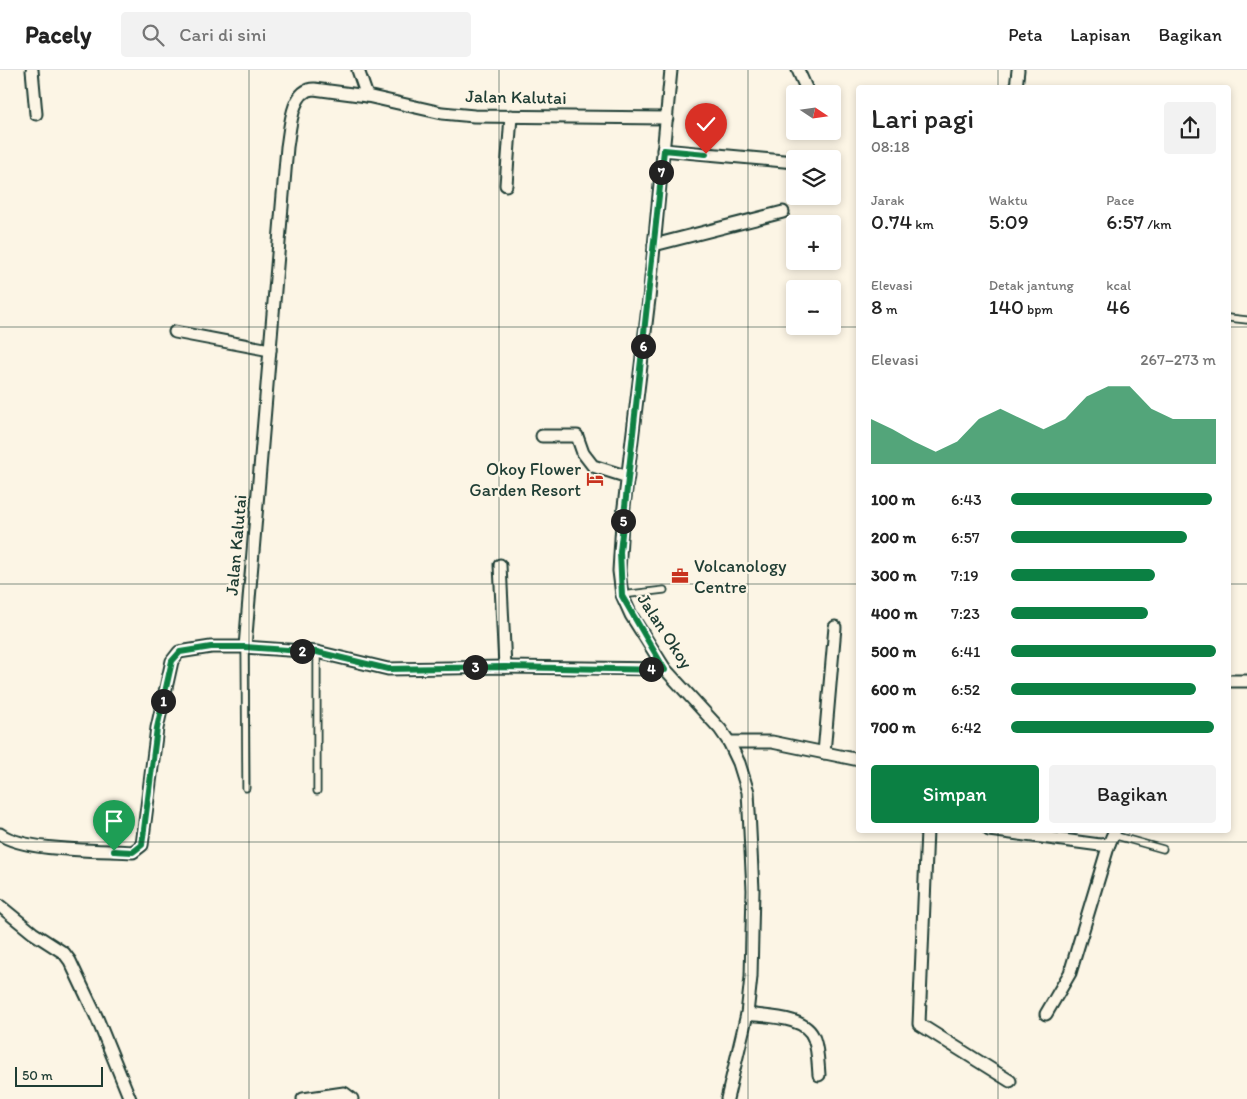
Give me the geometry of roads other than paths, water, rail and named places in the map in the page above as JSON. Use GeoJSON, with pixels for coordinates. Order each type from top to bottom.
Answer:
{"type":"FeatureCollection","features":[{"type":"Feature","properties":{"kind":"street"},"geometry":{"type":"LineString","coordinates":[[32,70],[36,114]]}},
{"type":"Feature","properties":{"kind":"street"},"geometry":{"type":"LineString","coordinates":[[358,70],[367,96]]}},
{"type":"Feature","properties":{"kind":"street","name":"Jalan Okoy"},"geometry":{"type":"LineString","coordinates":[[671,70],[654,245],[620,552],[622,596],[665,670],[714,722],[729,742],[739,763],[748,792],[752,843],[753,942],[747,1014],[727,1099]]}},
{"type":"Feature","properties":{"kind":"street"},"geometry":{"type":"LineString","coordinates":[[798,70],[805,85]]}},
{"type":"Feature","properties":{"kind":"street"},"geometry":{"type":"LineString","coordinates":[[1016,85],[1018,70]]}},
{"type":"Feature","properties":{"kind":"street","name":"Jalan Kalutai"},"geometry":{"type":"LineString","coordinates":[[245,647],[287,147],[296,102],[300,94],[310,89],[367,96],[442,113],[667,118]]}},
{"type":"Feature","properties":{"kind":"street"},"geometry":{"type":"LineString","coordinates":[[506,185],[511,116]]}},
{"type":"Feature","properties":{"kind":"street"},"geometry":{"type":"LineString","coordinates":[[664,150],[786,161]]}},
{"type":"Feature","properties":{"kind":"street"},"geometry":{"type":"LineString","coordinates":[[654,245],[783,212]]}},
{"type":"Feature","properties":{"kind":"street"},"geometry":{"type":"LineString","coordinates":[[175,332],[270,350]]}},
{"type":"Feature","properties":{"kind":"street"},"geometry":{"type":"LineString","coordinates":[[542,436],[577,436],[583,453],[593,466],[628,477]]}},
{"type":"Feature","properties":{"kind":"street"},"geometry":{"type":"LineString","coordinates":[[500,565],[505,667]]}},
{"type":"Feature","properties":{"kind":"street"},"geometry":{"type":"LineString","coordinates":[[824,753],[835,626]]}},
{"type":"Feature","properties":{"kind":"street"},"geometry":{"type":"LineString","coordinates":[[0,834],[24,844],[40,847],[133,852],[142,845],[157,728],[174,657],[180,652],[189,649],[245,647],[317,652],[388,669],[505,667],[665,670]]}},
{"type":"Feature","properties":{"kind":"street"},"geometry":{"type":"LineString","coordinates":[[1231,681],[1247,681]]}},
{"type":"Feature","properties":{"kind":"street"},"geometry":{"type":"LineString","coordinates":[[729,742],[772,742],[856,759]]}},
{"type":"Feature","properties":{"kind":"street"},"geometry":{"type":"LineString","coordinates":[[927,833],[919,1024],[1010,1081]]}},
{"type":"Feature","properties":{"kind":"street"},"geometry":{"type":"LineString","coordinates":[[1011,833],[1100,845],[1112,836]]}},
{"type":"Feature","properties":{"kind":"street"},"geometry":{"type":"LineString","coordinates":[[1046,1014],[1070,973],[1112,836]]}},
{"type":"Feature","properties":{"kind":"street"},"geometry":{"type":"LineString","coordinates":[[0,906],[33,933],[64,953],[70,961],[97,1018],[130,1099]]}},
{"type":"Feature","properties":{"kind":"street"},"geometry":{"type":"LineString","coordinates":[[747,1014],[803,1025],[810,1031],[815,1040],[820,1075]]}},
{"type":"Feature","properties":{"kind":"street"},"geometry":{"type":"LineString","coordinates":[[303,1099],[344,1093],[352,1099]]}},
{"type":"Feature","properties":{"kind":"lane"},"geometry":{"type":"LineString","coordinates":[[1231,318],[1247,320]]}},
{"type":"Feature","properties":{"kind":"lane"},"geometry":{"type":"LineString","coordinates":[[622,596],[664,590]]}},
{"type":"Feature","properties":{"kind":"lane"},"geometry":{"type":"LineString","coordinates":[[245,647],[246,788]]}},
{"type":"Feature","properties":{"kind":"lane"},"geometry":{"type":"LineString","coordinates":[[317,652],[317,791]]}},
{"type":"Feature","properties":{"kind":"lane"},"geometry":{"type":"LineString","coordinates":[[1112,836],[1163,849]]}},
{"type":"Feature","properties":{"kind":"place","name":"Okoy Flower Garden Resort"},"geometry":{"type":"Point","coordinates":[595,479]}},
{"type":"Feature","properties":{"kind":"place","name":"Volcanology Centre"},"geometry":{"type":"Point","coordinates":[680,576]}}]}
